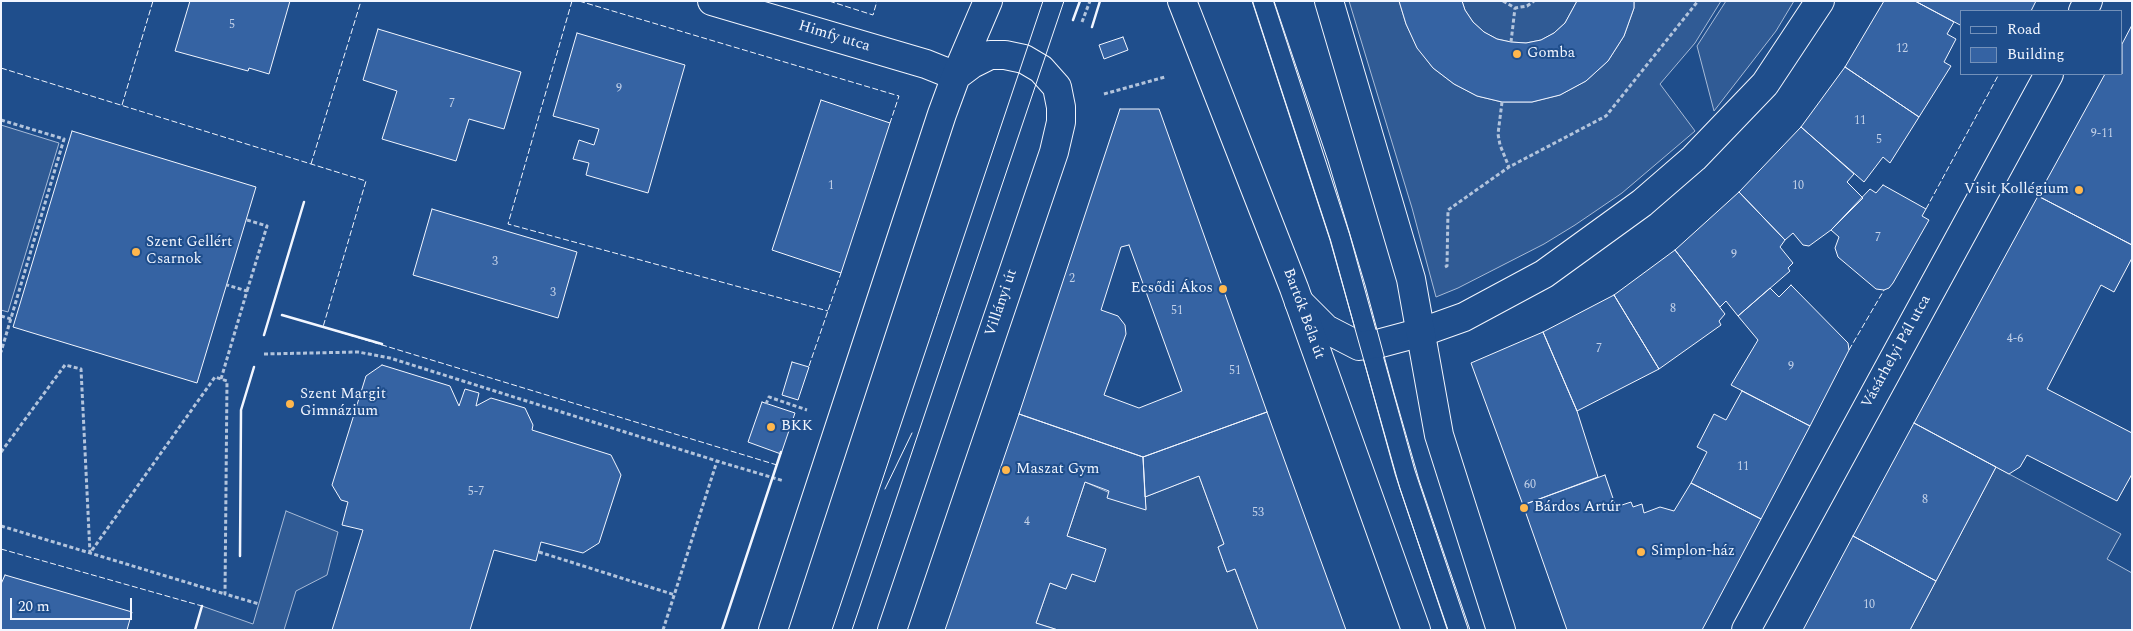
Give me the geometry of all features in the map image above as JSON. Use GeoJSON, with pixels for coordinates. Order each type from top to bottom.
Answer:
{"type":"FeatureCollection","features":[{"type":"Feature","properties":{"kind":"street","name":"Himfy utca"},"geometry":{"type":"LineString","coordinates":[[712,1],[926,64],[956,76]]}},
{"type":"Feature","properties":{"kind":"street"},"geometry":{"type":"LineString","coordinates":[[772,630],[956,76],[988,1]]}},
{"type":"Feature","properties":{"kind":"street","name":"Bartók Béla út"},"geometry":{"type":"LineString","coordinates":[[1182,1],[1299,302],[1416,630]]}},
{"type":"Feature","properties":{"kind":"street"},"geometry":{"type":"LineString","coordinates":[[1329,1],[1411,280],[1422,332],[1439,435],[1501,630]]}},
{"type":"Feature","properties":{"kind":"street"},"geometry":{"type":"LineString","coordinates":[[1299,302],[1326,329],[1359,346],[1422,332],[1464,317],[1544,274],[1642,203],[1694,158],[1765,84],[1820,1]]}},
{"type":"Feature","properties":{"kind":"street","name":"Villányi út"},"geometry":{"type":"LineString","coordinates":[[892,630],[1054,152],[1061,122],[1061,107],[1057,87],[1042,69],[1024,59],[1005,55],[990,55],[972,64],[956,76]]}},
{"type":"Feature","properties":{"kind":"street","name":"Vásárhelyi Pál utca"},"geometry":{"type":"LineString","coordinates":[[1746,630],[2048,75]]}},
{"type":"Feature","properties":{"kind":"lane"},"geometry":{"type":"LineString","coordinates":[[1263,1],[1340,237],[1405,472],[1458,630]]}},
{"type":"Feature","properties":{"kind":"path"},"geometry":{"type":"LineString","coordinates":[[1082,22],[1090,1]]}},
{"type":"Feature","properties":{"kind":"path"},"geometry":{"type":"LineString","coordinates":[[1503,1],[1515,8],[1527,6],[1534,1]]}},
{"type":"Feature","properties":{"kind":"path"},"geometry":{"type":"LineString","coordinates":[[1439,271],[1448,266],[1448,210],[1509,167],[1606,116],[1698,1]]}},
{"type":"Feature","properties":{"kind":"path"},"geometry":{"type":"LineString","coordinates":[[1511,42],[1515,8]]}},
{"type":"Feature","properties":{"kind":"path"},"geometry":{"type":"LineString","coordinates":[[1104,94],[1165,77]]}},
{"type":"Feature","properties":{"kind":"path"},"geometry":{"type":"LineString","coordinates":[[1502,102],[1498,134],[1500,145],[1509,167]]}},
{"type":"Feature","properties":{"kind":"path"},"geometry":{"type":"LineString","coordinates":[[1,120],[64,139],[1,352]]}},
{"type":"Feature","properties":{"kind":"path"},"geometry":{"type":"LineString","coordinates":[[221,379],[267,226],[247,220]]}},
{"type":"Feature","properties":{"kind":"path"},"geometry":{"type":"LineString","coordinates":[[227,284],[247,291]]}},
{"type":"Feature","properties":{"kind":"path"},"geometry":{"type":"LineString","coordinates":[[1,316],[11,319]]}},
{"type":"Feature","properties":{"kind":"path"},"geometry":{"type":"LineString","coordinates":[[264,354],[358,352],[390,358],[718,462],[786,481]]}},
{"type":"Feature","properties":{"kind":"path"},"geometry":{"type":"LineString","coordinates":[[1,452],[65,365],[81,369],[90,553]]}},
{"type":"Feature","properties":{"kind":"path"},"geometry":{"type":"LineString","coordinates":[[90,553],[215,377],[227,381],[225,594]]}},
{"type":"Feature","properties":{"kind":"path"},"geometry":{"type":"LineString","coordinates":[[766,404],[769,397],[810,411]]}},
{"type":"Feature","properties":{"kind":"path"},"geometry":{"type":"LineString","coordinates":[[663,630],[718,462]]}},
{"type":"Feature","properties":{"kind":"path"},"geometry":{"type":"LineString","coordinates":[[1,526],[259,604]]}},
{"type":"Feature","properties":{"kind":"path"},"geometry":{"type":"LineString","coordinates":[[539,552],[675,595]]}},
{"type":"Feature","properties":{"kind":"shaded area"},"geometry":{"type":"Polygon","coordinates":[[[1349,1],[1399,1],[1406,24],[1417,47],[1433,68],[1454,84],[1477,96],[1502,102],[1532,102],[1560,95],[1586,81],[1608,61],[1624,36],[1634,8],[1634,1],[1721,1],[1695,43],[1660,84],[1695,131],[1622,193],[1575,225],[1544,244],[1458,288],[1436,297],[1412,208],[1349,1]]]}},
{"type":"Feature","properties":{"kind":"shaded area"},"geometry":{"type":"Polygon","coordinates":[[[1462,1],[1577,1],[1565,23],[1554,33],[1541,40],[1526,43],[1497,39],[1484,32],[1473,22],[1465,10],[1462,1]]]}},
{"type":"Feature","properties":{"kind":"shaded area"},"geometry":{"type":"Polygon","coordinates":[[[1726,1],[1794,1],[1776,31],[1714,111],[1697,46],[1726,1]]]}},
{"type":"Feature","properties":{"kind":"shaded area"},"geometry":{"type":"Polygon","coordinates":[[[1,125],[59,143],[8,312],[1,310],[1,125]]]}},
{"type":"Feature","properties":{"kind":"shaded area"},"geometry":{"type":"Polygon","coordinates":[[[1996,467],[2121,534],[2107,559],[2132,573],[2132,630],[1910,630],[1996,467]]]}},
{"type":"Feature","properties":{"kind":"shaded area"},"geometry":{"type":"Polygon","coordinates":[[[1199,476],[1224,544],[1218,547],[1227,572],[1235,569],[1258,630],[1058,630],[1036,623],[1050,583],[1066,589],[1072,574],[1106,549],[1067,536],[1085,482],[1146,509],[1145,497],[1199,476]]]}},
{"type":"Feature","properties":{"kind":"shaded area"},"geometry":{"type":"Polygon","coordinates":[[[286,511],[338,532],[327,575],[296,591],[284,630],[195,630],[202,606],[253,624],[286,511]]]}},
{"type":"Feature","properties":{"kind":"building"},"geometry":{"type":"Polygon","coordinates":[[[190,1],[290,1],[269,74],[249,68],[248,71],[175,51],[190,1]]]}},
{"type":"Feature","properties":{"kind":"building","name":"Gomba"},"geometry":{"type":"Polygon","coordinates":[[[1399,1],[1462,1],[1465,10],[1473,22],[1484,32],[1497,39],[1526,43],[1541,40],[1554,33],[1565,23],[1577,1],[1634,1],[1634,8],[1624,36],[1608,61],[1586,81],[1560,95],[1532,102],[1502,102],[1477,96],[1454,84],[1433,68],[1417,48],[1406,24],[1399,1]]]}},
{"type":"Feature","properties":{"kind":"building"},"geometry":{"type":"Polygon","coordinates":[[[1884,1],[1915,1],[1954,22],[1947,34],[1956,39],[1944,62],[1951,66],[1919,117],[1845,67],[1884,1]]]}},
{"type":"Feature","properties":{"kind":"building"},"geometry":{"type":"Polygon","coordinates":[[[1915,1],[2036,1],[2032,10],[1960,10],[1960,25],[1915,1]]]}},
{"type":"Feature","properties":{"kind":"building"},"geometry":{"type":"Polygon","coordinates":[[[2132,25],[2132,245],[2038,196],[2104,75],[2123,75],[2123,42],[2132,25]]]}},
{"type":"Feature","properties":{"kind":"building"},"geometry":{"type":"Polygon","coordinates":[[[378,29],[521,72],[504,129],[469,119],[456,161],[382,139],[397,91],[363,80],[378,29]]]}},
{"type":"Feature","properties":{"kind":"building"},"geometry":{"type":"Polygon","coordinates":[[[577,33],[685,65],[648,193],[586,175],[589,163],[573,159],[579,140],[594,145],[599,129],[553,116],[577,33]]]}},
{"type":"Feature","properties":{"kind":"building"},"geometry":{"type":"Polygon","coordinates":[[[1123,37],[1128,50],[1104,59],[1099,45],[1123,37]]]}},
{"type":"Feature","properties":{"kind":"building"},"geometry":{"type":"Polygon","coordinates":[[[1845,67],[1919,117],[1890,163],[1883,157],[1864,182],[1801,127],[1845,67]]]}},
{"type":"Feature","properties":{"kind":"building"},"geometry":{"type":"Polygon","coordinates":[[[821,100],[890,123],[841,273],[772,250],[821,100]]]}},
{"type":"Feature","properties":{"kind":"building"},"geometry":{"type":"Polygon","coordinates":[[[1120,109],[1159,109],[1267,412],[1143,457],[1019,414],[1120,109]],[[1129,245],[1121,247],[1101,310],[1118,316],[1125,325],[1126,334],[1104,395],[1139,408],[1182,391],[1129,245]]]}},
{"type":"Feature","properties":{"kind":"building"},"geometry":{"type":"Polygon","coordinates":[[[1801,127],[1854,174],[1847,182],[1863,198],[1831,230],[1809,246],[1803,245],[1793,233],[1785,240],[1739,192],[1801,127]]]}},
{"type":"Feature","properties":{"kind":"building","name":"Szent Gellért Csarnok"},"geometry":{"type":"Polygon","coordinates":[[[72,131],[256,187],[197,383],[13,327],[72,131]]]}},
{"type":"Feature","properties":{"kind":"building"},"geometry":{"type":"Polygon","coordinates":[[[1883,185],[1926,209],[1922,216],[1929,220],[1893,283],[1884,290],[1876,289],[1838,257],[1835,248],[1839,237],[1831,230],[1870,189],[1876,193],[1883,185]]]}},
{"type":"Feature","properties":{"kind":"building"},"geometry":{"type":"Polygon","coordinates":[[[1739,192],[1785,240],[1780,247],[1793,263],[1788,268],[1790,271],[1738,316],[1726,301],[1720,307],[1675,250],[1739,192]]]}},
{"type":"Feature","properties":{"kind":"building"},"geometry":{"type":"Polygon","coordinates":[[[2038,196],[2132,245],[2132,258],[2114,292],[2101,285],[2047,389],[2132,433],[2132,474],[2117,501],[2027,455],[2020,467],[2009,474],[1914,423],[2038,196]]]}},
{"type":"Feature","properties":{"kind":"building"},"geometry":{"type":"Polygon","coordinates":[[[432,209],[577,252],[558,318],[413,275],[432,209]]]}},
{"type":"Feature","properties":{"kind":"building"},"geometry":{"type":"Polygon","coordinates":[[[1675,250],[1725,314],[1719,321],[1721,325],[1659,369],[1614,295],[1675,250]]]}},
{"type":"Feature","properties":{"kind":"building"},"geometry":{"type":"Polygon","coordinates":[[[1791,285],[1848,343],[1849,350],[1810,426],[1731,385],[1758,340],[1738,316],[1770,288],[1779,297],[1791,285]]]}},
{"type":"Feature","properties":{"kind":"building"},"geometry":{"type":"Polygon","coordinates":[[[1614,295],[1659,369],[1577,411],[1543,332],[1614,295]]]}},
{"type":"Feature","properties":{"kind":"building"},"geometry":{"type":"Polygon","coordinates":[[[1543,332],[1577,411],[1598,477],[1523,505],[1471,363],[1543,332]]]}},
{"type":"Feature","properties":{"kind":"building"},"geometry":{"type":"Polygon","coordinates":[[[792,362],[809,367],[798,400],[782,395],[792,362]]]}},
{"type":"Feature","properties":{"kind":"building"},"geometry":{"type":"Polygon","coordinates":[[[382,365],[450,386],[459,406],[465,389],[479,393],[476,406],[491,398],[525,408],[533,425],[532,430],[611,455],[621,475],[599,543],[583,553],[541,542],[536,561],[494,550],[470,630],[332,630],[363,530],[342,525],[348,502],[341,500],[332,485],[366,376],[382,365]]]}},
{"type":"Feature","properties":{"kind":"building"},"geometry":{"type":"Polygon","coordinates":[[[1742,391],[1810,426],[1761,519],[1691,483],[1707,452],[1697,447],[1714,414],[1726,420],[1742,391]]]}},
{"type":"Feature","properties":{"kind":"building","name":"BKK"},"geometry":{"type":"Polygon","coordinates":[[[762,402],[795,413],[781,454],[748,442],[762,402]]]}},
{"type":"Feature","properties":{"kind":"building"},"geometry":{"type":"Polygon","coordinates":[[[1267,412],[1346,630],[1258,630],[1235,569],[1227,572],[1218,547],[1224,544],[1199,476],[1145,497],[1143,457],[1267,412]]]}},
{"type":"Feature","properties":{"kind":"building"},"geometry":{"type":"Polygon","coordinates":[[[1019,414],[1143,457],[1146,510],[1107,498],[1109,491],[1085,482],[1067,536],[1106,549],[1095,582],[1072,574],[1066,589],[1050,583],[1036,623],[1058,630],[945,630],[1019,414]]]}},
{"type":"Feature","properties":{"kind":"building"},"geometry":{"type":"Polygon","coordinates":[[[1914,423],[1996,467],[1936,581],[1853,536],[1914,423]]]}},
{"type":"Feature","properties":{"kind":"building","name":"Simplon-ház"},"geometry":{"type":"Polygon","coordinates":[[[1605,475],[1616,507],[1631,502],[1633,507],[1642,504],[1644,513],[1660,507],[1674,511],[1691,483],[1761,519],[1702,630],[1567,630],[1523,505],[1605,475]]]}},
{"type":"Feature","properties":{"kind":"building"},"geometry":{"type":"Polygon","coordinates":[[[1853,536],[1936,581],[1910,630],[1803,630],[1853,536]]]}},
{"type":"Feature","properties":{"kind":"building"},"geometry":{"type":"Polygon","coordinates":[[[5,575],[132,612],[127,630],[1,630],[1,584],[5,575]]]}},
{"type":"Feature","properties":{"kind":"tram line"},"geometry":{"type":"LineString","coordinates":[[832,630],[1043,1]]}},
{"type":"Feature","properties":{"kind":"tram line"},"geometry":{"type":"LineString","coordinates":[[852,630],[1064,1]]}},
{"type":"Feature","properties":{"kind":"tram line"},"geometry":{"type":"LineString","coordinates":[[1252,1],[1330,240],[1400,489],[1448,630]]}},
{"type":"Feature","properties":{"kind":"tram line"},"geometry":{"type":"LineString","coordinates":[[1274,1],[1328,161],[1365,285],[1419,480],[1470,630]]}},
{"type":"Feature","properties":{"kind":"tram line"},"geometry":{"type":"LineString","coordinates":[[885,489],[912,433]]}},
{"type":"Feature","properties":{"kind":"fence"},"geometry":{"type":"LineString","coordinates":[[122,105],[153,1]]}},
{"type":"Feature","properties":{"kind":"fence"},"geometry":{"type":"LineString","coordinates":[[311,164],[361,1]]}},
{"type":"Feature","properties":{"kind":"fence"},"geometry":{"type":"LineString","coordinates":[[572,1],[508,224],[828,311]]}},
{"type":"Feature","properties":{"kind":"fence"},"geometry":{"type":"LineString","coordinates":[[579,1],[899,96],[890,123]]}},
{"type":"Feature","properties":{"kind":"fence"},"geometry":{"type":"LineString","coordinates":[[829,1],[873,15],[877,1]]}},
{"type":"Feature","properties":{"kind":"fence"},"geometry":{"type":"LineString","coordinates":[[1,68],[366,181],[323,327],[777,465]]}},
{"type":"Feature","properties":{"kind":"fence"},"geometry":{"type":"LineString","coordinates":[[1926,209],[1998,75]]}},
{"type":"Feature","properties":{"kind":"fence"},"geometry":{"type":"LineString","coordinates":[[809,366],[841,273]]}},
{"type":"Feature","properties":{"kind":"fence"},"geometry":{"type":"LineString","coordinates":[[1849,350],[1884,290]]}},
{"type":"Feature","properties":{"kind":"fence"},"geometry":{"type":"LineString","coordinates":[[1,549],[202,606]]}},
{"type":"Feature","properties":{"kind":"wall"},"geometry":{"type":"LineString","coordinates":[[1073,20],[1080,1]]}},
{"type":"Feature","properties":{"kind":"wall"},"geometry":{"type":"LineString","coordinates":[[1092,27],[1100,1]]}},
{"type":"Feature","properties":{"kind":"wall"},"geometry":{"type":"LineString","coordinates":[[264,335],[304,202]]}},
{"type":"Feature","properties":{"kind":"wall"},"geometry":{"type":"LineString","coordinates":[[282,315],[382,344]]}},
{"type":"Feature","properties":{"kind":"wall"},"geometry":{"type":"LineString","coordinates":[[240,556],[241,410],[254,367]]}},
{"type":"Feature","properties":{"kind":"wall"},"geometry":{"type":"LineString","coordinates":[[722,630],[781,452]]}},
{"type":"Feature","properties":{"kind":"wall"},"geometry":{"type":"LineString","coordinates":[[195,630],[202,606]]}},
{"type":"Feature","properties":{"kind":"place","name":"Gomba"},"geometry":{"type":"Point","coordinates":[1517,54]}},
{"type":"Feature","properties":{"kind":"place","name":"Visit Kollégium"},"geometry":{"type":"Point","coordinates":[2079,190]}},
{"type":"Feature","properties":{"kind":"place","name":"Szent Gellért Csarnok"},"geometry":{"type":"Point","coordinates":[136,252]}},
{"type":"Feature","properties":{"kind":"place","name":"Ecsődi Ákos"},"geometry":{"type":"Point","coordinates":[1223,289]}},
{"type":"Feature","properties":{"kind":"place","name":"Szent Margit Gimnázium"},"geometry":{"type":"Point","coordinates":[290,404]}},
{"type":"Feature","properties":{"kind":"place","name":"BKK"},"geometry":{"type":"Point","coordinates":[771,427]}},
{"type":"Feature","properties":{"kind":"place","name":"Maszat Gym"},"geometry":{"type":"Point","coordinates":[1006,470]}},
{"type":"Feature","properties":{"kind":"place","name":"Bárdos Artúr"},"geometry":{"type":"Point","coordinates":[1524,508]}},
{"type":"Feature","properties":{"kind":"place","name":"Simplon-ház"},"geometry":{"type":"Point","coordinates":[1641,552]}}]}
